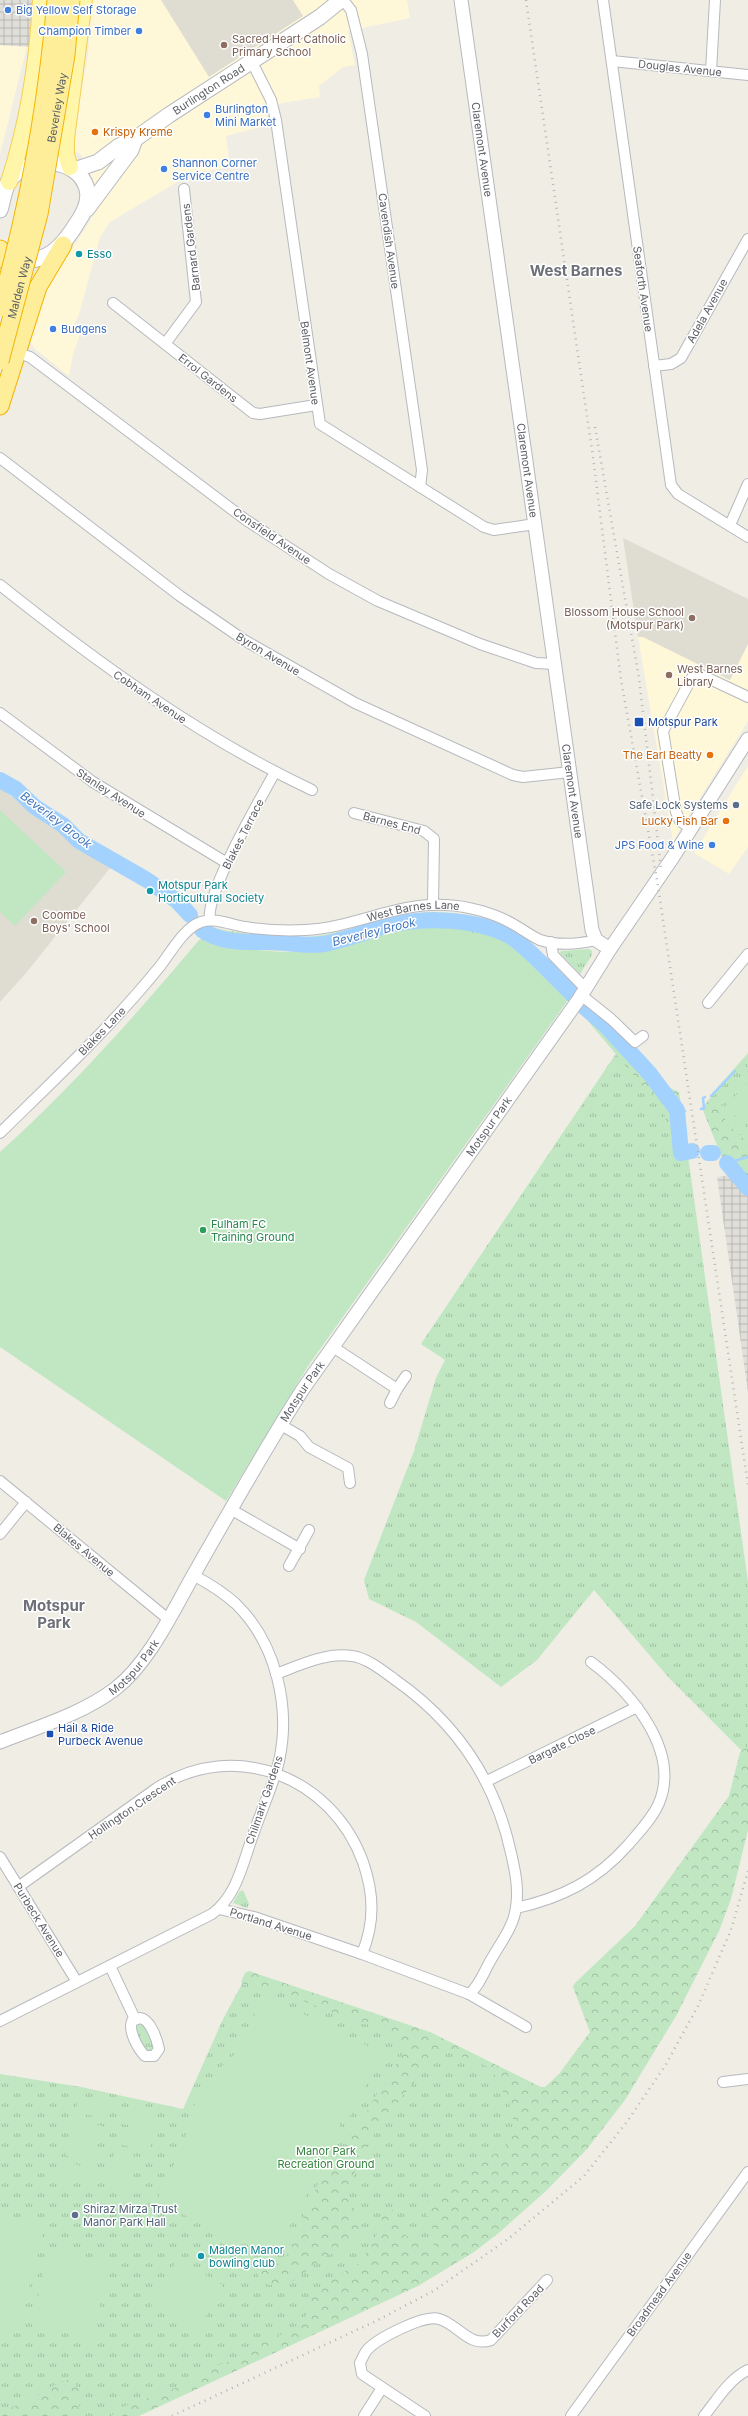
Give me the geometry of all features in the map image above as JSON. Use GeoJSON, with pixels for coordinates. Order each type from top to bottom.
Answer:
{"type":"FeatureCollection","features":[{"type":"Feature","properties":{"kind":"highway","name":"Beverley Way"},"geometry":{"type":"LineString","coordinates":[[28,201],[46,100],[56,0]]}},
{"type":"Feature","properties":{"kind":"highway","name":"Beverley Way"},"geometry":{"type":"LineString","coordinates":[[40,214],[66,55],[71,0]]}},
{"type":"Feature","properties":{"kind":"highway","name":"Malden Way"},"geometry":{"type":"LineString","coordinates":[[0,308],[28,201]]}},
{"type":"Feature","properties":{"kind":"highway","name":"Malden Way"},"geometry":{"type":"LineString","coordinates":[[0,361],[40,214]]}},
{"type":"Feature","properties":{"kind":"highway"},"geometry":{"type":"LineString","coordinates":[[0,406],[38,287],[63,245]]}},
{"type":"Feature","properties":{"kind":"highway"},"geometry":{"type":"LineString","coordinates":[[0,249],[0,259]]}},
{"type":"Feature","properties":{"kind":"main road"},"geometry":{"type":"LineString","coordinates":[[0,210],[20,145],[32,88],[41,0]]}},
{"type":"Feature","properties":{"kind":"main road","name":"Beverley Way"},"geometry":{"type":"LineString","coordinates":[[72,168],[66,155],[66,139],[84,0]]}},
{"type":"Feature","properties":{"kind":"main road","name":"Burlington Road"},"geometry":{"type":"LineString","coordinates":[[72,168],[98,162],[119,146],[135,140],[168,115],[328,12],[342,0]]}},
{"type":"Feature","properties":{"kind":"main road","name":"Burlington Road"},"geometry":{"type":"LineString","coordinates":[[63,245],[84,212],[130,150],[135,140]]}},
{"type":"Feature","properties":{"kind":"main road"},"geometry":{"type":"LineString","coordinates":[[9,182],[22,170],[36,164],[47,163],[72,168],[87,189],[84,212]]}},
{"type":"Feature","properties":{"kind":"main road"},"geometry":{"type":"LineString","coordinates":[[0,249],[10,257],[27,260],[45,256],[63,245]]}},
{"type":"Feature","properties":{"kind":"street","name":"Cavendish Avenue"},"geometry":{"type":"LineString","coordinates":[[342,0],[351,10],[362,54],[422,470],[420,487]]}},
{"type":"Feature","properties":{"kind":"street","name":"Claremont Avenue"},"geometry":{"type":"LineString","coordinates":[[461,0],[592,930],[596,940]]}},
{"type":"Feature","properties":{"kind":"street","name":"Seaforth Avenue"},"geometry":{"type":"LineString","coordinates":[[603,0],[671,485],[678,494],[748,537]]}},
{"type":"Feature","properties":{"kind":"street"},"geometry":{"type":"LineString","coordinates":[[711,71],[715,0]]}},
{"type":"Feature","properties":{"kind":"street","name":"Douglas Avenue"},"geometry":{"type":"LineString","coordinates":[[612,61],[748,75]]}},
{"type":"Feature","properties":{"kind":"street","name":"Belmont Avenue"},"geometry":{"type":"LineString","coordinates":[[252,62],[271,100],[276,120],[316,405],[320,424],[489,529],[535,524]]}},
{"type":"Feature","properties":{"kind":"street","name":"Barnard Gardens"},"geometry":{"type":"LineString","coordinates":[[164,344],[193,308],[197,296],[184,189]]}},
{"type":"Feature","properties":{"kind":"street","name":"Adela Avenue"},"geometry":{"type":"LineString","coordinates":[[654,366],[671,364],[681,358],[748,239]]}},
{"type":"Feature","properties":{"kind":"street","name":"Errol Gardens"},"geometry":{"type":"LineString","coordinates":[[112,303],[253,413],[260,414],[316,405]]}},
{"type":"Feature","properties":{"kind":"street","name":"Consfield Avenue"},"geometry":{"type":"LineString","coordinates":[[18,353],[30,357],[246,520],[329,574],[378,601],[480,644],[536,663],[555,664]]}},
{"type":"Feature","properties":{"kind":"street","name":"Byron Avenue"},"geometry":{"type":"LineString","coordinates":[[0,458],[191,604],[244,640],[307,677],[355,703],[513,775],[524,777],[570,772]]}},
{"type":"Feature","properties":{"kind":"street"},"geometry":{"type":"LineString","coordinates":[[730,526],[748,484]]}},
{"type":"Feature","properties":{"kind":"street","name":"Cobham Avenue"},"geometry":{"type":"LineString","coordinates":[[0,585],[145,695],[204,733],[275,772],[312,790]]}},
{"type":"Feature","properties":{"kind":"street"},"geometry":{"type":"LineString","coordinates":[[692,829],[680,821],[676,812],[663,731],[692,674],[695,672],[748,697]]}},
{"type":"Feature","properties":{"kind":"street","name":"Stanley Avenue"},"geometry":{"type":"LineString","coordinates":[[0,713],[93,782],[227,863]]}},
{"type":"Feature","properties":{"kind":"street"},"geometry":{"type":"LineString","coordinates":[[582,994],[610,949],[692,829],[748,739]]}},
{"type":"Feature","properties":{"kind":"street","name":"Blakes Terrace"},"geometry":{"type":"LineString","coordinates":[[210,920],[210,908],[227,863],[275,772]]}},
{"type":"Feature","properties":{"kind":"street","name":"Barnes End"},"geometry":{"type":"LineString","coordinates":[[354,813],[424,831],[434,839],[433,904]]}},
{"type":"Feature","properties":{"kind":"street","name":"West Barnes Lane"},"geometry":{"type":"LineString","coordinates":[[198,923],[210,920],[245,927],[304,930],[330,928],[408,907],[433,904],[474,909],[513,923],[540,940],[551,942],[584,943],[596,940]]}},
{"type":"Feature","properties":{"kind":"street","name":"Blakes Lane"},"geometry":{"type":"LineString","coordinates":[[0,1133],[106,1027],[152,976],[185,935],[198,923]]}},
{"type":"Feature","properties":{"kind":"street"},"geometry":{"type":"LineString","coordinates":[[596,940],[610,949]]}},
{"type":"Feature","properties":{"kind":"street"},"geometry":{"type":"LineString","coordinates":[[551,942],[553,955],[582,994],[612,1019],[634,1042],[643,1036]]}},
{"type":"Feature","properties":{"kind":"street"},"geometry":{"type":"LineString","coordinates":[[708,1003],[748,954]]}},
{"type":"Feature","properties":{"kind":"street","name":"Motspur Park"},"geometry":{"type":"LineString","coordinates":[[0,1742],[95,1702],[116,1689],[134,1671],[168,1619],[281,1424],[333,1347],[582,994]]}},
{"type":"Feature","properties":{"kind":"street"},"geometry":{"type":"LineString","coordinates":[[333,1347],[397,1389]]}},
{"type":"Feature","properties":{"kind":"street"},"geometry":{"type":"LineString","coordinates":[[390,1402],[406,1376]]}},
{"type":"Feature","properties":{"kind":"street"},"geometry":{"type":"LineString","coordinates":[[281,1424],[300,1436],[309,1447],[319,1451],[330,1460],[348,1468],[350,1483]]}},
{"type":"Feature","properties":{"kind":"street","name":"Blakes Avenue"},"geometry":{"type":"LineString","coordinates":[[0,1481],[168,1619]]}},
{"type":"Feature","properties":{"kind":"street"},"geometry":{"type":"LineString","coordinates":[[0,1534],[26,1502]]}},
{"type":"Feature","properties":{"kind":"street"},"geometry":{"type":"LineString","coordinates":[[232,1510],[300,1548]]}},
{"type":"Feature","properties":{"kind":"street"},"geometry":{"type":"LineString","coordinates":[[289,1566],[309,1530]]}},
{"type":"Feature","properties":{"kind":"street","name":"Chilmark Gardens"},"geometry":{"type":"LineString","coordinates":[[193,1575],[228,1598],[245,1614],[263,1644],[276,1674],[281,1697],[282,1730],[275,1773],[231,1894],[219,1909]]}},
{"type":"Feature","properties":{"kind":"street"},"geometry":{"type":"LineString","coordinates":[[276,1674],[326,1657],[354,1656],[366,1660],[404,1686],[440,1716],[468,1749],[488,1782],[502,1819],[510,1848],[517,1888],[516,1908],[505,1936],[469,1994]]}},
{"type":"Feature","properties":{"kind":"street"},"geometry":{"type":"LineString","coordinates":[[516,1908],[563,1892],[598,1875],[611,1864],[650,1817],[659,1803],[664,1773],[656,1743],[637,1707],[603,1671],[591,1662]]}},
{"type":"Feature","properties":{"kind":"street","name":"Bargate Close"},"geometry":{"type":"LineString","coordinates":[[488,1782],[637,1707]]}},
{"type":"Feature","properties":{"kind":"street","name":"Hollington Crescent"},"geometry":{"type":"LineString","coordinates":[[18,1887],[157,1788],[178,1777],[199,1769],[221,1766],[253,1768],[275,1773],[300,1786],[332,1810],[355,1843],[368,1879],[373,1910],[370,1932],[362,1954]]}},
{"type":"Feature","properties":{"kind":"street","name":"Purbeck Avenue"},"geometry":{"type":"LineString","coordinates":[[0,1857],[77,1982]]}},
{"type":"Feature","properties":{"kind":"street","name":"Portland Avenue"},"geometry":{"type":"LineString","coordinates":[[0,2021],[219,1909],[254,1917],[362,1954],[469,1994],[526,2027]]}},
{"type":"Feature","properties":{"kind":"street"},"geometry":{"type":"LineString","coordinates":[[110,1966],[135,2019]]}},
{"type":"Feature","properties":{"kind":"street"},"geometry":{"type":"LineString","coordinates":[[723,2082],[748,2079]]}},
{"type":"Feature","properties":{"kind":"street","name":"Broadmead Avenue"},"geometry":{"type":"LineString","coordinates":[[571,2416],[748,2172]]}},
{"type":"Feature","properties":{"kind":"street","name":"Burford Road"},"geometry":{"type":"LineString","coordinates":[[382,2388],[366,2378],[359,2368],[362,2358],[373,2345],[390,2335],[432,2317],[446,2322],[474,2341],[484,2342],[496,2336],[548,2280]]}},
{"type":"Feature","properties":{"kind":"street"},"geometry":{"type":"LineString","coordinates":[[704,2416],[727,2386],[738,2375],[748,2370]]}},
{"type":"Feature","properties":{"kind":"street"},"geometry":{"type":"LineString","coordinates":[[364,2416],[382,2388],[425,2416]]}},
{"type":"Feature","properties":{"kind":"shaded area"},"geometry":{"type":"Polygon","coordinates":[[[0,0],[37,0],[33,47],[0,45],[0,0]]]}},
{"type":"Feature","properties":{"kind":"shaded area"},"geometry":{"type":"Polygon","coordinates":[[[92,0],[407,0],[410,18],[348,31],[355,65],[343,67],[319,86],[320,97],[283,103],[266,109],[269,125],[226,136],[230,167],[191,174],[110,222],[100,237],[79,315],[73,326],[81,332],[73,354],[69,376],[34,348],[29,338],[40,299],[100,205],[93,179],[81,155],[74,150],[72,141],[88,54],[92,0]]]}},
{"type":"Feature","properties":{"kind":"shaded area","name":"Sacred Heart Catholic Primary School"},"geometry":{"type":"Polygon","coordinates":[[[161,0],[293,0],[303,16],[209,77],[161,0]]]}},
{"type":"Feature","properties":{"kind":"shaded area"},"geometry":{"type":"Polygon","coordinates":[[[0,45],[27,47],[0,154],[0,45]]]}},
{"type":"Feature","properties":{"kind":"shaded area","name":"Blossom House School (Motspur Park)"},"geometry":{"type":"Polygon","coordinates":[[[623,538],[748,599],[748,644],[730,680],[643,637],[638,637],[623,538]]]}},
{"type":"Feature","properties":{"kind":"shaded area"},"geometry":{"type":"Polygon","coordinates":[[[643,636],[730,680],[748,644],[748,721],[673,841],[638,637],[643,636]]]}},
{"type":"Feature","properties":{"kind":"shaded area"},"geometry":{"type":"Polygon","coordinates":[[[748,766],[748,847],[729,874],[694,853],[748,766]]]}},
{"type":"Feature","properties":{"kind":"shaded area","name":"Coombe Boys' School"},"geometry":{"type":"Polygon","coordinates":[[[0,788],[110,868],[26,973],[0,1002],[0,788]]]}},
{"type":"Feature","properties":{"kind":"shaded area"},"geometry":{"type":"Polygon","coordinates":[[[729,1175],[748,1194],[748,1392],[717,1177],[729,1175]]]}},
{"type":"Feature","properties":{"kind":"green space"},"geometry":{"type":"Polygon","coordinates":[[[0,810],[66,872],[15,926],[0,912],[0,810]]]}},
{"type":"Feature","properties":{"kind":"green space"},"geometry":{"type":"Polygon","coordinates":[[[428,912],[466,915],[482,918],[512,930],[539,951],[576,990],[567,1001],[454,928],[419,926],[333,948],[305,951],[253,950],[199,940],[214,928],[271,936],[315,936],[403,916],[428,912]]]}},
{"type":"Feature","properties":{"kind":"green space","name":"Fulham FC Training Ground"},"geometry":{"type":"Polygon","coordinates":[[[419,926],[454,928],[510,943],[568,1000],[308,1366],[226,1501],[0,1347],[0,1152],[78,1076],[152,995],[199,940],[232,947],[266,951],[300,952],[344,946],[419,926]]]}},
{"type":"Feature","properties":{"kind":"green space"},"geometry":{"type":"Polygon","coordinates":[[[589,949],[592,951],[592,955],[580,974],[560,953],[561,951],[589,949]]]}},
{"type":"Feature","properties":{"kind":"green space"},"geometry":{"type":"Polygon","coordinates":[[[593,1011],[607,1022],[663,1085],[679,1092],[689,1158],[680,1161],[677,1159],[663,1110],[588,1021],[587,1018],[593,1011]]]}},
{"type":"Feature","properties":{"kind":"green space"},"geometry":{"type":"Polygon","coordinates":[[[617,1052],[665,1109],[688,1156],[748,1582],[748,1748],[742,1751],[669,1678],[594,1590],[537,1660],[501,1687],[416,1622],[369,1599],[364,1580],[414,1451],[436,1378],[445,1360],[421,1344],[617,1052]]]}},
{"type":"Feature","properties":{"kind":"green space"},"geometry":{"type":"Polygon","coordinates":[[[748,1053],[748,1194],[729,1175],[710,1096],[748,1053]]]}},
{"type":"Feature","properties":{"kind":"green space"},"geometry":{"type":"Polygon","coordinates":[[[746,1084],[748,1086],[748,1110],[739,1120],[725,1107],[746,1084]]]}},
{"type":"Feature","properties":{"kind":"green space"},"geometry":{"type":"Polygon","coordinates":[[[710,1098],[725,1107],[725,1122],[743,1138],[748,1147],[748,1195],[729,1175],[702,1108],[710,1098]]]}},
{"type":"Feature","properties":{"kind":"green space"},"geometry":{"type":"Polygon","coordinates":[[[748,1746],[748,1830],[731,1899],[719,1931],[676,2016],[625,2100],[587,2149],[547,2190],[500,2232],[474,2252],[418,2286],[139,2416],[111,2416],[120,2408],[181,2386],[211,2367],[225,2363],[274,2337],[287,2333],[304,2319],[308,2311],[311,2293],[359,2263],[374,2242],[384,2211],[388,2209],[393,2210],[399,2227],[405,2235],[426,2251],[432,2248],[435,2239],[432,2226],[424,2209],[427,2202],[434,2195],[457,2182],[466,2170],[503,2150],[511,2139],[513,2112],[494,2074],[488,2067],[447,2052],[431,2055],[424,2062],[417,2079],[400,2099],[384,2126],[372,2136],[359,2162],[346,2195],[361,2220],[361,2230],[359,2236],[351,2245],[323,2258],[289,2283],[273,2285],[262,2283],[254,2268],[244,2260],[247,2259],[279,2264],[286,2260],[291,2241],[303,2222],[304,2212],[313,2196],[321,2175],[338,2159],[355,2125],[367,2112],[378,2092],[390,2080],[398,2060],[404,2053],[395,2036],[382,2028],[354,2021],[273,1989],[244,1985],[241,1982],[245,1973],[249,1971],[430,2032],[541,2087],[545,2087],[559,2074],[590,2032],[573,1987],[574,1984],[635,1926],[729,1796],[740,1752],[748,1746]]]}},
{"type":"Feature","properties":{"kind":"green space"},"geometry":{"type":"Polygon","coordinates":[[[243,1890],[249,1904],[247,1908],[233,1903],[239,1892],[243,1890]]]}},
{"type":"Feature","properties":{"kind":"green space","name":"Manor Park Recreation Ground"},"geometry":{"type":"Polygon","coordinates":[[[248,1973],[338,2001],[548,2092],[445,2261],[126,2416],[0,2416],[0,2074],[81,2087],[183,2109],[223,2019],[248,1973]]]}},
{"type":"Feature","properties":{"kind":"green space"},"geometry":{"type":"Polygon","coordinates":[[[265,1995],[382,2053],[346,2124],[339,2121],[340,2130],[338,2140],[329,2162],[300,2206],[276,2258],[156,2202],[184,2143],[190,2112],[217,2071],[234,2055],[265,1995]]]}},
{"type":"Feature","properties":{"kind":"green space"},"geometry":{"type":"Polygon","coordinates":[[[139,2022],[144,2025],[155,2048],[151,2053],[145,2048],[138,2037],[135,2025],[139,2022]]]}},
{"type":"Feature","properties":{"kind":"green space"},"geometry":{"type":"Polygon","coordinates":[[[79,2098],[111,2105],[107,2119],[75,2112],[79,2098]]]}},
{"type":"Feature","properties":{"kind":"green space"},"geometry":{"type":"Polygon","coordinates":[[[126,2110],[158,2117],[155,2131],[123,2124],[126,2110]]]}},
{"type":"Feature","properties":{"kind":"green space"},"geometry":{"type":"Polygon","coordinates":[[[74,2120],[106,2127],[102,2141],[70,2134],[74,2120]]]}},
{"type":"Feature","properties":{"kind":"green space"},"geometry":{"type":"Polygon","coordinates":[[[121,2129],[153,2136],[150,2151],[118,2144],[121,2129]]]}},
{"type":"Feature","properties":{"kind":"green space"},"geometry":{"type":"Polygon","coordinates":[[[69,2141],[101,2148],[97,2162],[65,2155],[69,2141]]]}},
{"type":"Feature","properties":{"kind":"green space"},"geometry":{"type":"Polygon","coordinates":[[[114,2152],[147,2159],[143,2174],[111,2167],[114,2152]]]}},
{"type":"Feature","properties":{"kind":"green space"},"geometry":{"type":"Polygon","coordinates":[[[64,2162],[96,2169],[93,2184],[61,2177],[64,2162]]]}},
{"type":"Feature","properties":{"kind":"green space"},"geometry":{"type":"Polygon","coordinates":[[[110,2172],[143,2179],[139,2194],[107,2187],[110,2172]]]}},
{"type":"Feature","properties":{"kind":"green space"},"geometry":{"type":"Polygon","coordinates":[[[0,2213],[45,2225],[17,2332],[0,2328],[0,2213]]]}},
{"type":"Feature","properties":{"kind":"green space"},"geometry":{"type":"Polygon","coordinates":[[[49,2248],[110,2262],[92,2339],[32,2325],[49,2248]]]}},
{"type":"Feature","properties":{"kind":"green space"},"geometry":{"type":"Polygon","coordinates":[[[177,2259],[223,2285],[198,2331],[151,2306],[177,2259]]]}},
{"type":"Feature","properties":{"kind":"green space"},"geometry":{"type":"Polygon","coordinates":[[[65,2380],[71,2380],[80,2390],[79,2416],[0,2416],[0,2410],[19,2405],[65,2380]]]}},
{"type":"Feature","properties":{"kind":"waterway","name":"Beverley Brook"},"geometry":{"type":"LineString","coordinates":[[0,780],[16,789],[35,807],[63,825],[79,841],[147,880],[177,901],[190,915]]}},
{"type":"Feature","properties":{"kind":"waterway","name":"Beverley Brook"},"geometry":{"type":"LineString","coordinates":[[202,930],[210,935],[226,940],[317,945],[333,942],[394,924],[437,920],[467,923],[508,935],[532,954],[573,995]]}},
{"type":"Feature","properties":{"kind":"waterway","name":"Beverley Brook"},"geometry":{"type":"LineString","coordinates":[[583,1006],[605,1025],[650,1074],[677,1110],[681,1153],[692,1151]]}},
{"type":"Feature","properties":{"kind":"waterway"},"geometry":{"type":"LineString","coordinates":[[711,1096],[735,1071]]}},
{"type":"Feature","properties":{"kind":"waterway"},"geometry":{"type":"LineString","coordinates":[[701,1109],[704,1108],[703,1098],[705,1097]]}},
{"type":"Feature","properties":{"kind":"waterway","name":"Beverley Brook"},"geometry":{"type":"LineString","coordinates":[[677,1112],[685,1111]]}},
{"type":"Feature","properties":{"kind":"waterway","name":"Beverley Brook"},"geometry":{"type":"LineString","coordinates":[[708,1153],[713,1153]]}},
{"type":"Feature","properties":{"kind":"waterway"},"geometry":{"type":"LineString","coordinates":[[727,1163],[748,1157]]}},
{"type":"Feature","properties":{"kind":"waterway","name":"Beverley Brook"},"geometry":{"type":"LineString","coordinates":[[727,1163],[748,1188]]}},
{"type":"Feature","properties":{"kind":"railway"},"geometry":{"type":"LineString","coordinates":[[526,0],[593,457],[621,680],[657,880],[748,1485]]}},
{"type":"Feature","properties":{"kind":"railway"},"geometry":{"type":"LineString","coordinates":[[595,427],[639,678],[661,868]]}},
{"type":"Feature","properties":{"kind":"railway"},"geometry":{"type":"LineString","coordinates":[[172,2416],[376,2321],[435,2290],[508,2239],[584,2176],[626,2123],[665,2066],[698,2006],[731,1930],[748,1871]]}},
{"type":"Feature","properties":{"kind":"place","name":"Big Yellow Self Storage"},"geometry":{"type":"Point","coordinates":[8,10]}},
{"type":"Feature","properties":{"kind":"place","name":"Champion Timber"},"geometry":{"type":"Point","coordinates":[139,31]}},
{"type":"Feature","properties":{"kind":"place","name":"Sacred Heart Catholic Primary School"},"geometry":{"type":"Point","coordinates":[224,45]}},
{"type":"Feature","properties":{"kind":"place","name":"Burlington Mini Market"},"geometry":{"type":"Point","coordinates":[207,115]}},
{"type":"Feature","properties":{"kind":"place","name":"Krispy Kreme"},"geometry":{"type":"Point","coordinates":[95,132]}},
{"type":"Feature","properties":{"kind":"place","name":"Shannon Corner Service Centre"},"geometry":{"type":"Point","coordinates":[164,169]}},
{"type":"Feature","properties":{"kind":"place","name":"Esso"},"geometry":{"type":"Point","coordinates":[79,254]}},
{"type":"Feature","properties":{"kind":"place","name":"Budgens"},"geometry":{"type":"Point","coordinates":[53,329]}},
{"type":"Feature","properties":{"kind":"place","name":"Blossom House School (Motspur Park)"},"geometry":{"type":"Point","coordinates":[692,618]}},
{"type":"Feature","properties":{"kind":"place","name":"West Barnes Library"},"geometry":{"type":"Point","coordinates":[669,675]}},
{"type":"Feature","properties":{"kind":"place","name":"Motspur Park"},"geometry":{"type":"Point","coordinates":[639,722]}},
{"type":"Feature","properties":{"kind":"place","name":"The Earl Beatty"},"geometry":{"type":"Point","coordinates":[710,755]}},
{"type":"Feature","properties":{"kind":"place","name":"Safe Lock Systems"},"geometry":{"type":"Point","coordinates":[736,805]}},
{"type":"Feature","properties":{"kind":"place","name":"Lucky Fish Bar"},"geometry":{"type":"Point","coordinates":[726,821]}},
{"type":"Feature","properties":{"kind":"place","name":"JPS Food & Wine"},"geometry":{"type":"Point","coordinates":[712,845]}},
{"type":"Feature","properties":{"kind":"place","name":"Motspur Park Horticultural Society"},"geometry":{"type":"Point","coordinates":[150,891]}},
{"type":"Feature","properties":{"kind":"place","name":"Coombe Boys' School"},"geometry":{"type":"Point","coordinates":[34,921]}},
{"type":"Feature","properties":{"kind":"place","name":"Fulham FC Training Ground"},"geometry":{"type":"Point","coordinates":[203,1230]}},
{"type":"Feature","properties":{"kind":"place","name":"Hail & Ride Purbeck Avenue"},"geometry":{"type":"Point","coordinates":[50,1734]}},
{"type":"Feature","properties":{"kind":"place","name":"Shiraz Mirza Trust Manor Park Hall"},"geometry":{"type":"Point","coordinates":[75,2215]}},
{"type":"Feature","properties":{"kind":"place","name":"Malden Manor bowling club"},"geometry":{"type":"Point","coordinates":[201,2256]}},
{"type":"Feature","properties":{"kind":"district","name":"West Barnes"},"geometry":{"type":"Point","coordinates":[576,271]}},
{"type":"Feature","properties":{"kind":"district","name":"Motspur Park"},"geometry":{"type":"Point","coordinates":[54,1614]}}]}
